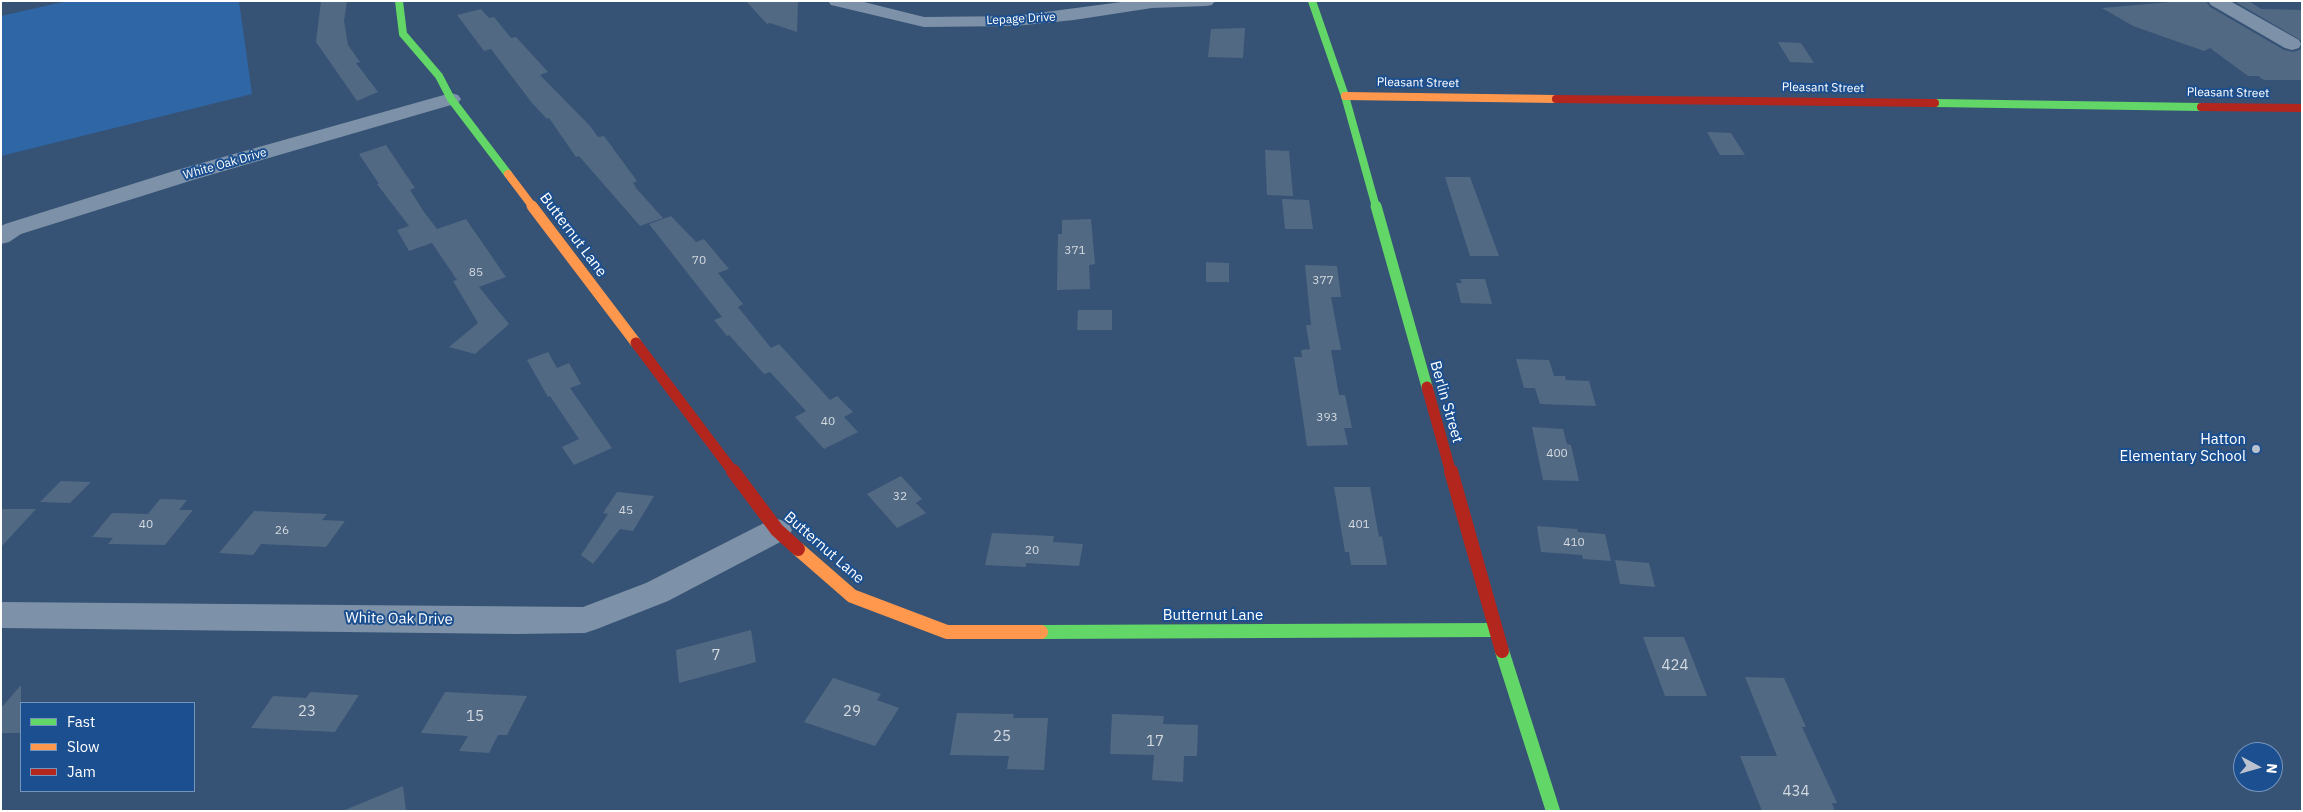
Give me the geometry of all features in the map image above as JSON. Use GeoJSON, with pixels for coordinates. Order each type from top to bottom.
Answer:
{"type":"FeatureCollection","features":[{"type":"Feature","properties":{"kind":"street","name":"Butternut Lane"},"geometry":{"type":"LineString","coordinates":[[399,1],[403,34],[440,76],[451,99],[777,530],[852,596],[947,632],[1495,630]]}},
{"type":"Feature","properties":{"kind":"street","name":"Lepage Drive"},"geometry":{"type":"LineString","coordinates":[[837,1],[924,22],[1015,21],[1074,15],[1152,3],[1206,1]]}},
{"type":"Feature","properties":{"kind":"street","name":"Berlin Street"},"geometry":{"type":"LineString","coordinates":[[1312,1],[1345,96],[1495,630],[1553,811]]}},
{"type":"Feature","properties":{"kind":"street"},"geometry":{"type":"LineString","coordinates":[[2217,1],[2292,44]]}},
{"type":"Feature","properties":{"kind":"street","name":"Pleasant Street"},"geometry":{"type":"LineString","coordinates":[[1345,96],[2302,108]]}},
{"type":"Feature","properties":{"kind":"street","name":"White Oak Drive"},"geometry":{"type":"LineString","coordinates":[[1,237],[13,230],[185,175],[451,99]]}},
{"type":"Feature","properties":{"kind":"street","name":"White Oak Drive"},"geometry":{"type":"LineString","coordinates":[[1,615],[516,621],[586,620],[658,592],[777,530]]}},
{"type":"Feature","properties":{"kind":"shaded area"},"geometry":{"type":"Polygon","coordinates":[[[67,1],[239,1],[252,94],[1,156],[1,16],[67,1]]]}},
{"type":"Feature","properties":{"kind":"building"},"geometry":{"type":"Polygon","coordinates":[[[321,1],[347,1],[344,21],[348,45],[360,62],[356,63],[378,92],[357,101],[316,42],[321,1]]]}},
{"type":"Feature","properties":{"kind":"building"},"geometry":{"type":"Polygon","coordinates":[[[746,1],[798,1],[797,32],[770,23],[767,24],[746,1]]]}},
{"type":"Feature","properties":{"kind":"building"},"geometry":{"type":"Polygon","coordinates":[[[2182,1],[2206,1],[2210,7],[2284,50],[2293,52],[2300,50],[2302,47],[2302,80],[2264,80],[2258,76],[2248,76],[2210,48],[2204,51],[2133,26],[2102,8],[2182,1]]]}},
{"type":"Feature","properties":{"kind":"building"},"geometry":{"type":"Polygon","coordinates":[[[2234,1],[2249,1],[2261,9],[2302,10],[2302,41],[2234,1]]]}},
{"type":"Feature","properties":{"kind":"building"},"geometry":{"type":"Polygon","coordinates":[[[481,9],[489,18],[494,17],[511,38],[516,37],[548,72],[540,75],[590,126],[598,137],[604,136],[637,181],[633,183],[635,187],[663,218],[640,226],[579,156],[576,157],[549,118],[547,119],[532,103],[491,49],[484,51],[457,15],[481,9]]]}},
{"type":"Feature","properties":{"kind":"building"},"geometry":{"type":"Polygon","coordinates":[[[1245,28],[1243,58],[1208,57],[1211,29],[1245,28]]]}},
{"type":"Feature","properties":{"kind":"building"},"geometry":{"type":"Polygon","coordinates":[[[1778,42],[1801,43],[1814,63],[1790,62],[1778,42]]]}},
{"type":"Feature","properties":{"kind":"building"},"geometry":{"type":"Polygon","coordinates":[[[1707,132],[1731,133],[1745,155],[1720,155],[1707,132]]]}},
{"type":"Feature","properties":{"kind":"building"},"geometry":{"type":"Polygon","coordinates":[[[386,145],[415,188],[410,190],[437,229],[466,219],[506,277],[479,287],[509,324],[475,354],[449,347],[478,323],[453,281],[457,280],[432,243],[409,251],[397,230],[409,226],[377,184],[379,184],[359,154],[386,145]]]}},
{"type":"Feature","properties":{"kind":"building"},"geometry":{"type":"Polygon","coordinates":[[[1265,150],[1289,151],[1293,196],[1267,195],[1265,150]]]}},
{"type":"Feature","properties":{"kind":"building"},"geometry":{"type":"Polygon","coordinates":[[[1445,177],[1470,177],[1499,256],[1470,256],[1445,177]]]}},
{"type":"Feature","properties":{"kind":"building"},"geometry":{"type":"Polygon","coordinates":[[[1282,199],[1309,200],[1313,229],[1285,229],[1282,199]]]}},
{"type":"Feature","properties":{"kind":"building"},"geometry":{"type":"Polygon","coordinates":[[[671,216],[696,242],[704,239],[729,269],[718,273],[743,304],[738,307],[771,348],[779,344],[830,400],[837,396],[853,412],[844,417],[858,432],[824,449],[795,417],[806,411],[770,372],[764,374],[729,335],[727,336],[714,320],[722,317],[649,224],[671,216]]]}},
{"type":"Feature","properties":{"kind":"building"},"geometry":{"type":"Polygon","coordinates":[[[1091,219],[1095,264],[1089,265],[1090,289],[1057,290],[1058,234],[1062,234],[1062,220],[1091,219]]]}},
{"type":"Feature","properties":{"kind":"building"},"geometry":{"type":"Polygon","coordinates":[[[1206,262],[1229,263],[1229,282],[1206,282],[1206,262]]]}},
{"type":"Feature","properties":{"kind":"building"},"geometry":{"type":"Polygon","coordinates":[[[1305,265],[1337,266],[1341,297],[1331,297],[1341,350],[1331,350],[1339,395],[1345,395],[1352,428],[1344,428],[1348,445],[1307,446],[1294,357],[1302,357],[1301,350],[1310,349],[1306,325],[1311,325],[1305,265]]]}},
{"type":"Feature","properties":{"kind":"building"},"geometry":{"type":"Polygon","coordinates":[[[1460,279],[1485,279],[1492,304],[1461,303],[1456,283],[1462,283],[1460,279]]]}},
{"type":"Feature","properties":{"kind":"building"},"geometry":{"type":"Polygon","coordinates":[[[1078,310],[1112,310],[1112,330],[1077,330],[1078,310]]]}},
{"type":"Feature","properties":{"kind":"building"},"geometry":{"type":"Polygon","coordinates":[[[548,352],[557,368],[569,363],[581,384],[570,388],[612,448],[574,465],[562,447],[579,439],[550,396],[548,397],[527,360],[548,352]]]}},
{"type":"Feature","properties":{"kind":"building"},"geometry":{"type":"Polygon","coordinates":[[[1516,359],[1549,360],[1554,376],[1565,376],[1566,380],[1589,381],[1596,406],[1540,404],[1535,388],[1524,388],[1516,359]]]}},
{"type":"Feature","properties":{"kind":"building"},"geometry":{"type":"Polygon","coordinates":[[[1532,427],[1563,429],[1567,444],[1571,445],[1579,481],[1543,480],[1532,427]]]}},
{"type":"Feature","properties":{"kind":"building"},"geometry":{"type":"Polygon","coordinates":[[[901,476],[922,499],[916,503],[926,513],[897,528],[867,494],[901,476]]]}},
{"type":"Feature","properties":{"kind":"building"},"geometry":{"type":"Polygon","coordinates":[[[61,481],[91,482],[70,503],[40,502],[61,481]]]}},
{"type":"Feature","properties":{"kind":"building"},"geometry":{"type":"Polygon","coordinates":[[[1334,487],[1370,487],[1379,537],[1382,536],[1387,565],[1351,565],[1349,552],[1345,552],[1334,487]]]}},
{"type":"Feature","properties":{"kind":"building"},"geometry":{"type":"Polygon","coordinates":[[[617,492],[654,496],[633,531],[620,529],[593,564],[581,555],[608,514],[603,513],[617,492]]]}},
{"type":"Feature","properties":{"kind":"building"},"geometry":{"type":"Polygon","coordinates":[[[160,499],[187,500],[179,510],[193,510],[165,545],[108,544],[113,538],[92,537],[112,513],[148,514],[160,499]]]}},
{"type":"Feature","properties":{"kind":"building"},"geometry":{"type":"Polygon","coordinates":[[[1,509],[36,509],[1,547],[1,509]]]}},
{"type":"Feature","properties":{"kind":"building"},"geometry":{"type":"Polygon","coordinates":[[[254,511],[327,514],[322,520],[345,521],[326,547],[261,544],[253,555],[219,553],[254,511]]]}},
{"type":"Feature","properties":{"kind":"building"},"geometry":{"type":"Polygon","coordinates":[[[1537,526],[1577,529],[1578,532],[1605,534],[1611,561],[1583,559],[1582,555],[1541,552],[1537,526]]]}},
{"type":"Feature","properties":{"kind":"building"},"geometry":{"type":"Polygon","coordinates":[[[992,533],[1054,536],[1053,542],[1083,544],[1079,566],[1026,563],[1026,567],[985,565],[992,533]]]}},
{"type":"Feature","properties":{"kind":"building"},"geometry":{"type":"Polygon","coordinates":[[[1615,560],[1649,563],[1655,587],[1620,584],[1615,560]]]}},
{"type":"Feature","properties":{"kind":"building"},"geometry":{"type":"Polygon","coordinates":[[[751,630],[756,662],[679,683],[676,650],[751,630]]]}},
{"type":"Feature","properties":{"kind":"building"},"geometry":{"type":"Polygon","coordinates":[[[1643,637],[1684,637],[1707,696],[1665,696],[1643,637]]]}},
{"type":"Feature","properties":{"kind":"building"},"geometry":{"type":"Polygon","coordinates":[[[1745,677],[1784,678],[1806,727],[1802,727],[1837,803],[1832,803],[1835,811],[1762,811],[1740,756],[1777,756],[1745,677]]]}},
{"type":"Feature","properties":{"kind":"building"},"geometry":{"type":"Polygon","coordinates":[[[833,678],[881,694],[877,700],[899,708],[875,746],[804,722],[833,678]]]}},
{"type":"Feature","properties":{"kind":"building"},"geometry":{"type":"Polygon","coordinates":[[[21,685],[20,733],[1,733],[1,708],[21,685]]]}},
{"type":"Feature","properties":{"kind":"building"},"geometry":{"type":"Polygon","coordinates":[[[310,692],[359,695],[335,732],[251,728],[273,696],[306,698],[310,692]]]}},
{"type":"Feature","properties":{"kind":"building"},"geometry":{"type":"Polygon","coordinates":[[[445,692],[527,696],[507,735],[498,735],[489,753],[459,751],[468,736],[421,733],[445,692]]]}},
{"type":"Feature","properties":{"kind":"building"},"geometry":{"type":"Polygon","coordinates":[[[957,713],[1014,714],[1013,718],[1048,718],[1044,770],[1007,769],[1009,756],[950,755],[957,713]]]}},
{"type":"Feature","properties":{"kind":"building"},"geometry":{"type":"Polygon","coordinates":[[[1112,714],[1164,716],[1163,724],[1198,725],[1197,756],[1184,756],[1183,782],[1152,780],[1154,755],[1110,754],[1112,714]]]}},
{"type":"Feature","properties":{"kind":"building"},"geometry":{"type":"Polygon","coordinates":[[[403,786],[406,811],[345,811],[345,810],[403,786]]]}},
{"type":"Feature","properties":{"kind":"traffic: fast"},"geometry":{"type":"LineString","coordinates":[[399,1],[403,34],[439,76],[451,99],[508,174]]}},
{"type":"Feature","properties":{"kind":"traffic: fast"},"geometry":{"type":"LineString","coordinates":[[1312,1],[1345,96],[1427,387]]}},
{"type":"Feature","properties":{"kind":"traffic: fast"},"geometry":{"type":"LineString","coordinates":[[1935,103],[2201,107]]}},
{"type":"Feature","properties":{"kind":"traffic: fast"},"geometry":{"type":"LineString","coordinates":[[1041,632],[1495,630]]}},
{"type":"Feature","properties":{"kind":"traffic: fast"},"geometry":{"type":"LineString","coordinates":[[1502,651],[1553,811]]}},
{"type":"Feature","properties":{"kind":"traffic: slow"},"geometry":{"type":"LineString","coordinates":[[1345,96],[1556,99]]}},
{"type":"Feature","properties":{"kind":"traffic: slow"},"geometry":{"type":"LineString","coordinates":[[508,174],[636,343]]}},
{"type":"Feature","properties":{"kind":"traffic: slow"},"geometry":{"type":"LineString","coordinates":[[798,549],[852,596],[947,632],[1041,632]]}},
{"type":"Feature","properties":{"kind":"traffic: jam"},"geometry":{"type":"LineString","coordinates":[[1556,99],[1935,103]]}},
{"type":"Feature","properties":{"kind":"traffic: jam"},"geometry":{"type":"LineString","coordinates":[[2201,107],[2302,108]]}},
{"type":"Feature","properties":{"kind":"traffic: jam"},"geometry":{"type":"LineString","coordinates":[[636,343],[777,530],[798,549]]}},
{"type":"Feature","properties":{"kind":"traffic: jam"},"geometry":{"type":"LineString","coordinates":[[1427,387],[1502,651]]}},
{"type":"Feature","properties":{"kind":"place","name":"Hatton Elementary School"},"geometry":{"type":"Point","coordinates":[2256,449]}}]}
